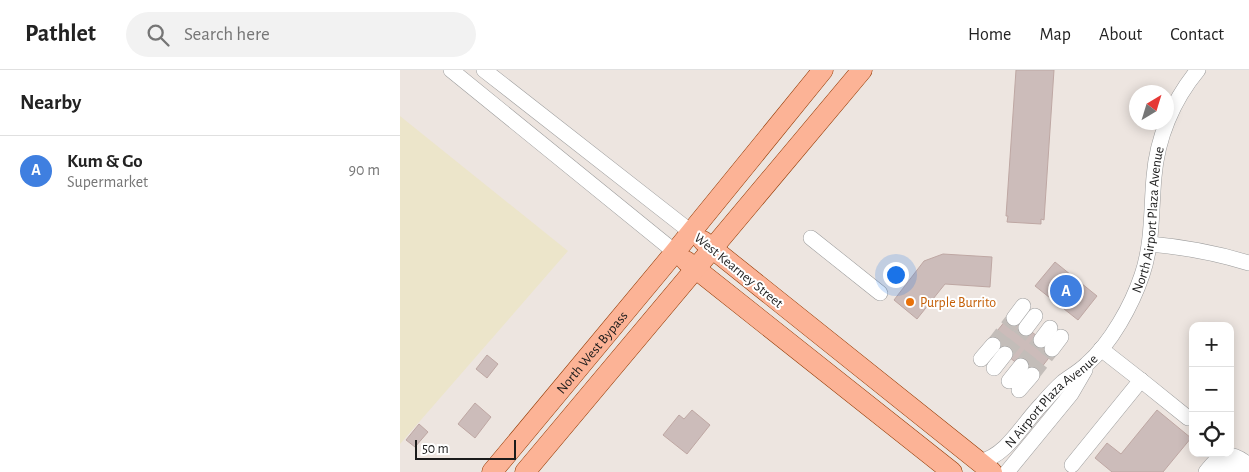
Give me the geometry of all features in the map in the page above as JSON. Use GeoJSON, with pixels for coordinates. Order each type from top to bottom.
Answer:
{"type":"FeatureCollection","features":[{"type":"Feature","properties":{"kind":"main road","name":"North West Bypass"},"geometry":{"type":"LineString","coordinates":[[492,472],[692,232],[823,70]]}},
{"type":"Feature","properties":{"kind":"main road","name":"North West Bypass"},"geometry":{"type":"LineString","coordinates":[[526,472],[862,70]]}},
{"type":"Feature","properties":{"kind":"main road","name":"West Kearney Street"},"geometry":{"type":"LineString","coordinates":[[692,232],[981,469]]}},
{"type":"Feature","properties":{"kind":"main road","name":"West Kearney Street"},"geometry":{"type":"LineString","coordinates":[[675,252],[952,472]]}},
{"type":"Feature","properties":{"kind":"main road"},"geometry":{"type":"LineString","coordinates":[[897,428],[981,469]]}},
{"type":"Feature","properties":{"kind":"street","name":"West Kearney Street"},"geometry":{"type":"LineString","coordinates":[[451,70],[675,252]]}},
{"type":"Feature","properties":{"kind":"street","name":"West Kearney Street"},"geometry":{"type":"LineString","coordinates":[[484,70],[692,232]]}},
{"type":"Feature","properties":{"kind":"street","name":"North Airport Plaza Avenue"},"geometry":{"type":"LineString","coordinates":[[1088,364],[1115,330],[1131,303],[1143,274],[1150,244],[1154,177],[1159,147],[1176,103],[1198,70]]}},
{"type":"Feature","properties":{"kind":"street"},"geometry":{"type":"LineString","coordinates":[[811,238],[880,293]]}},
{"type":"Feature","properties":{"kind":"street"},"geometry":{"type":"LineString","coordinates":[[1150,244],[1192,249],[1249,263]]}},
{"type":"Feature","properties":{"kind":"street"},"geometry":{"type":"LineString","coordinates":[[1023,306],[1020,323],[1035,316]]}},
{"type":"Feature","properties":{"kind":"street"},"geometry":{"type":"LineString","coordinates":[[981,359],[999,349],[994,368]]}},
{"type":"Feature","properties":{"kind":"street"},"geometry":{"type":"LineString","coordinates":[[1101,349],[1188,418]]}},
{"type":"Feature","properties":{"kind":"street","name":"N Airport Plaza Avenue"},"geometry":{"type":"LineString","coordinates":[[981,469],[1010,443],[1038,408],[1061,384],[1088,364]]}},
{"type":"Feature","properties":{"kind":"street","name":"N Airport Plaza Avenue"},"geometry":{"type":"LineString","coordinates":[[1007,472],[1071,394],[1088,364]]}},
{"type":"Feature","properties":{"kind":"street"},"geometry":{"type":"LineString","coordinates":[[1014,386],[1026,370]]}},
{"type":"Feature","properties":{"kind":"street"},"geometry":{"type":"LineString","coordinates":[[1072,465],[1141,380]]}},
{"type":"Feature","properties":{"kind":"street"},"geometry":{"type":"LineString","coordinates":[[1206,472],[1221,456],[1231,455],[1249,465]]}},
{"type":"Feature","properties":{"kind":"street"},"geometry":{"type":"LineString","coordinates":[[1218,472],[1229,467],[1241,472]]}},
{"type":"Feature","properties":{"kind":"shaded area"},"geometry":{"type":"Polygon","coordinates":[[[400,116],[568,251],[400,444],[400,116]]]}},
{"type":"Feature","properties":{"kind":"building"},"geometry":{"type":"Polygon","coordinates":[[[1016,70],[1054,70],[1044,220],[1041,219],[1041,224],[1007,222],[1008,216],[1006,216],[1016,70]]]}},
{"type":"Feature","properties":{"kind":"building"},"geometry":{"type":"Polygon","coordinates":[[[943,254],[992,257],[990,287],[945,284],[917,319],[894,300],[924,261],[943,254]]]}},
{"type":"Feature","properties":{"kind":"building"},"geometry":{"type":"Polygon","coordinates":[[[1055,262],[1097,296],[1078,320],[1035,286],[1055,262]]]}},
{"type":"Feature","properties":{"kind":"building"},"geometry":{"type":"Polygon","coordinates":[[[1010,315],[1055,350],[1034,377],[989,341],[1010,315]]]}},
{"type":"Feature","properties":{"kind":"building"},"geometry":{"type":"Polygon","coordinates":[[[487,355],[498,364],[487,378],[476,369],[487,355]]]}},
{"type":"Feature","properties":{"kind":"building"},"geometry":{"type":"Polygon","coordinates":[[[475,403],[491,417],[475,438],[458,424],[475,403]]]}},
{"type":"Feature","properties":{"kind":"building"},"geometry":{"type":"Polygon","coordinates":[[[692,410],[710,425],[687,454],[663,435],[679,415],[684,419],[692,410]]]}},
{"type":"Feature","properties":{"kind":"building"},"geometry":{"type":"Polygon","coordinates":[[[1157,410],[1189,436],[1189,440],[1163,472],[1112,472],[1095,458],[1107,443],[1121,454],[1157,410]]]}},
{"type":"Feature","properties":{"kind":"building"},"geometry":{"type":"Polygon","coordinates":[[[419,424],[428,432],[415,447],[406,440],[419,424]]]}},
{"type":"Feature","properties":{"kind":"tunnel"},"geometry":{"type":"LineString","coordinates":[[993,345],[1014,318]]}},
{"type":"Feature","properties":{"kind":"tunnel"},"geometry":{"type":"LineString","coordinates":[[1005,354],[1026,328]]}},
{"type":"Feature","properties":{"kind":"tunnel"},"geometry":{"type":"LineString","coordinates":[[1021,366],[1041,340]]}},
{"type":"Feature","properties":{"kind":"tunnel"},"geometry":{"type":"LineString","coordinates":[[1032,375],[1052,349]]}},
{"type":"Feature","properties":{"kind":"place","name":"Kum & Go"},"geometry":{"type":"Point","coordinates":[1066,291]}},
{"type":"Feature","properties":{"kind":"place","name":"Purple Burrito"},"geometry":{"type":"Point","coordinates":[910,302]}}]}
